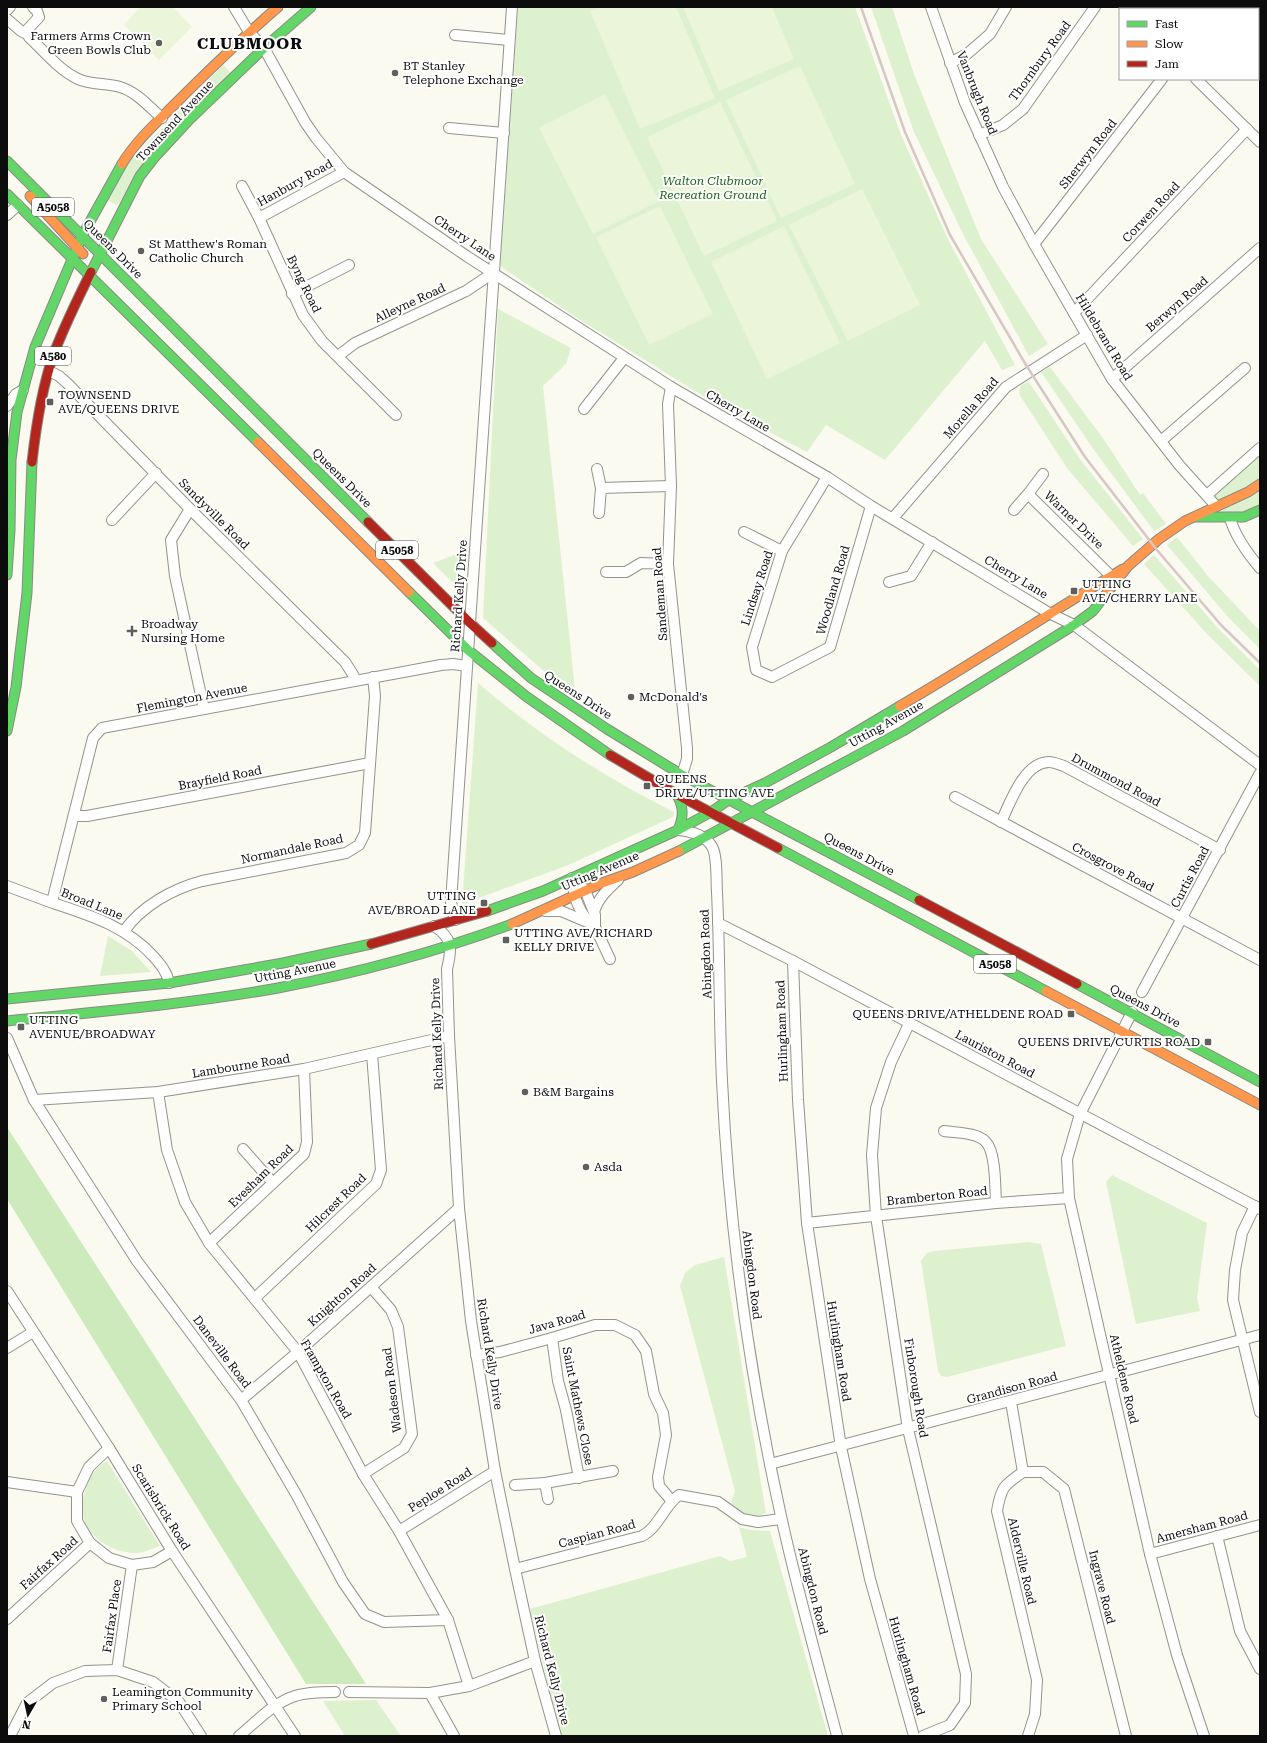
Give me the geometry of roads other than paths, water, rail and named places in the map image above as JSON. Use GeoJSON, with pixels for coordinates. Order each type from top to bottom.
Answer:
{"type":"FeatureCollection","features":[{"type":"Feature","properties":{"kind":"main road","name":"A580"},"geometry":{"type":"LineString","coordinates":[[249,32],[278,7]]}},
{"type":"Feature","properties":{"kind":"main road","name":"A580"},"geometry":{"type":"LineString","coordinates":[[264,48],[311,7]]}},
{"type":"Feature","properties":{"kind":"main road","name":"Townsend Avenue"},"geometry":{"type":"LineString","coordinates":[[7,575],[10,530],[11,460],[18,412],[35,347],[82,236],[110,182],[127,155],[162,118],[249,32]]}},
{"type":"Feature","properties":{"kind":"main road","name":"Townsend Avenue"},"geometry":{"type":"LineString","coordinates":[[7,731],[16,687],[27,593],[34,444],[49,371],[69,316],[140,176],[154,158],[190,119],[264,48]]}},
{"type":"Feature","properties":{"kind":"main road","name":"Queens Drive"},"geometry":{"type":"LineString","coordinates":[[7,161],[470,623],[531,678],[682,774],[753,810],[1260,1082]]}},
{"type":"Feature","properties":{"kind":"main road"},"geometry":{"type":"LineString","coordinates":[[7,172],[78,246],[88,263],[89,274]]}},
{"type":"Feature","properties":{"kind":"main road","name":"A5058"},"geometry":{"type":"LineString","coordinates":[[7,194],[468,650],[527,697],[603,751],[676,794],[1260,1105]]}},
{"type":"Feature","properties":{"kind":"main road","name":"Utting Avenue"},"geometry":{"type":"LineString","coordinates":[[7,999],[169,983],[283,964],[385,941],[507,905],[543,891],[678,830],[711,812],[730,799],[765,783],[894,711],[968,666],[1050,613],[1114,578],[1159,539],[1193,517],[1248,492],[1260,484]]}},
{"type":"Feature","properties":{"kind":"main road"},"geometry":{"type":"LineString","coordinates":[[1216,506],[1219,517]]}},
{"type":"Feature","properties":{"kind":"main road"},"geometry":{"type":"LineString","coordinates":[[1193,517],[1244,517],[1260,510]]}},
{"type":"Feature","properties":{"kind":"main road","name":"Utting Avenue"},"geometry":{"type":"LineString","coordinates":[[7,1021],[225,997],[324,978],[437,949],[511,925],[585,890],[621,877],[680,850],[903,731],[1074,625],[1093,611],[1114,578]]}},
{"type":"Feature","properties":{"kind":"main road"},"geometry":{"type":"LineString","coordinates":[[676,794],[681,802],[684,813],[678,830]]}},
{"type":"Feature","properties":{"kind":"street"},"geometry":{"type":"LineString","coordinates":[[7,10],[10,7]]}},
{"type":"Feature","properties":{"kind":"street"},"geometry":{"type":"LineString","coordinates":[[27,34],[28,29],[39,17],[37,11],[33,7]]}},
{"type":"Feature","properties":{"kind":"street","name":"Cherry Lane"},"geometry":{"type":"LineString","coordinates":[[234,7],[249,32],[264,48],[305,122],[344,172],[493,273],[671,388],[827,477],[871,506],[1050,613],[1074,625],[1260,765]]}},
{"type":"Feature","properties":{"kind":"street","name":"Richard Kelly Drive"},"geometry":{"type":"LineString","coordinates":[[455,920],[451,902],[512,7]]}},
{"type":"Feature","properties":{"kind":"street","name":"Vanbrugh Road"},"geometry":{"type":"LineString","coordinates":[[931,7],[965,104],[1003,187]]}},
{"type":"Feature","properties":{"kind":"street"},"geometry":{"type":"LineString","coordinates":[[950,63],[967,54],[990,34],[1006,7]]}},
{"type":"Feature","properties":{"kind":"street","name":"Thornbury Road"},"geometry":{"type":"LineString","coordinates":[[979,135],[1003,124],[1023,110],[1095,7]]}},
{"type":"Feature","properties":{"kind":"street"},"geometry":{"type":"LineString","coordinates":[[7,19],[27,34],[28,37],[69,74],[85,82],[108,84],[126,89],[138,97],[162,118]]}},
{"type":"Feature","properties":{"kind":"street"},"geometry":{"type":"LineString","coordinates":[[456,36],[509,40]]}},
{"type":"Feature","properties":{"kind":"street","name":"Sherwyn Road"},"geometry":{"type":"LineString","coordinates":[[1034,244],[1161,80]]}},
{"type":"Feature","properties":{"kind":"street"},"geometry":{"type":"LineString","coordinates":[[1197,80],[1260,142]]}},
{"type":"Feature","properties":{"kind":"street"},"geometry":{"type":"LineString","coordinates":[[450,128],[504,133]]}},
{"type":"Feature","properties":{"kind":"street","name":"Corwen Road"},"geometry":{"type":"LineString","coordinates":[[1074,313],[1247,129]]}},
{"type":"Feature","properties":{"kind":"street","name":"Hanbury Road"},"geometry":{"type":"LineString","coordinates":[[259,218],[344,172]]}},
{"type":"Feature","properties":{"kind":"street","name":"Byng Road"},"geometry":{"type":"LineString","coordinates":[[242,186],[259,218],[292,294],[303,315],[322,341],[396,415]]}},
{"type":"Feature","properties":{"kind":"street","name":"Hildebrand Road"},"geometry":{"type":"LineString","coordinates":[[1003,187],[1112,379],[1180,466],[1216,506]]}},
{"type":"Feature","properties":{"kind":"street"},"geometry":{"type":"LineString","coordinates":[[7,215],[18,204]]}},
{"type":"Feature","properties":{"kind":"street","name":"Berwyn Road"},"geometry":{"type":"LineString","coordinates":[[1112,379],[1260,248]]}},
{"type":"Feature","properties":{"kind":"street"},"geometry":{"type":"LineString","coordinates":[[292,294],[349,265]]}},
{"type":"Feature","properties":{"kind":"street","name":"Alleyne Road"},"geometry":{"type":"LineString","coordinates":[[338,356],[355,343],[466,291],[493,273]]}},
{"type":"Feature","properties":{"kind":"street","name":"Morella Road"},"geometry":{"type":"LineString","coordinates":[[893,518],[1006,387],[1087,335]]}},
{"type":"Feature","properties":{"kind":"street"},"geometry":{"type":"LineString","coordinates":[[584,409],[624,358]]}},
{"type":"Feature","properties":{"kind":"street"},"geometry":{"type":"LineString","coordinates":[[1161,441],[1245,368]]}},
{"type":"Feature","properties":{"kind":"street","name":"Sandyville Road"},"geometry":{"type":"LineString","coordinates":[[49,371],[67,383],[190,509],[345,662],[356,680]]}},
{"type":"Feature","properties":{"kind":"street","name":"Sandeman Road"},"geometry":{"type":"LineString","coordinates":[[671,388],[668,404],[671,486],[668,564],[687,748],[682,774]]}},
{"type":"Feature","properties":{"kind":"street"},"geometry":{"type":"LineString","coordinates":[[7,406],[16,394],[23,390]]}},
{"type":"Feature","properties":{"kind":"street"},"geometry":{"type":"LineString","coordinates":[[1207,495],[1260,448]]}},
{"type":"Feature","properties":{"kind":"street"},"geometry":{"type":"LineString","coordinates":[[597,469],[601,488],[599,513]]}},
{"type":"Feature","properties":{"kind":"street"},"geometry":{"type":"LineString","coordinates":[[112,520],[156,473]]}},
{"type":"Feature","properties":{"kind":"street"},"geometry":{"type":"LineString","coordinates":[[1028,494],[1043,474]]}},
{"type":"Feature","properties":{"kind":"street","name":"Lindsay Road"},"geometry":{"type":"LineString","coordinates":[[756,670],[752,647],[782,551],[827,477]]}},
{"type":"Feature","properties":{"kind":"street"},"geometry":{"type":"LineString","coordinates":[[601,488],[671,486]]}},
{"type":"Feature","properties":{"kind":"street","name":"Warner Drive"},"geometry":{"type":"LineString","coordinates":[[1014,510],[1028,494],[1114,578]]}},
{"type":"Feature","properties":{"kind":"street","name":"Woodland Road"},"geometry":{"type":"LineString","coordinates":[[756,670],[772,677],[830,647],[871,506]]}},
{"type":"Feature","properties":{"kind":"street"},"geometry":{"type":"LineString","coordinates":[[190,509],[171,540],[175,576],[204,709]]}},
{"type":"Feature","properties":{"kind":"street"},"geometry":{"type":"LineString","coordinates":[[1230,518],[1250,555],[1260,568]]}},
{"type":"Feature","properties":{"kind":"street"},"geometry":{"type":"LineString","coordinates":[[744,532],[782,551]]}},
{"type":"Feature","properties":{"kind":"street"},"geometry":{"type":"LineString","coordinates":[[889,582],[911,576],[932,542]]}},
{"type":"Feature","properties":{"kind":"street"},"geometry":{"type":"LineString","coordinates":[[606,572],[626,572],[641,563],[668,564]]}},
{"type":"Feature","properties":{"kind":"street","name":"Flemington Avenue"},"geometry":{"type":"LineString","coordinates":[[52,902],[93,738],[98,731],[112,725],[356,680],[447,664],[466,666]]}},
{"type":"Feature","properties":{"kind":"street","name":"Normandale Road"},"geometry":{"type":"LineString","coordinates":[[124,931],[145,909],[166,895],[184,886],[202,881],[342,854],[355,849],[362,842],[365,833],[375,696],[373,677]]}},
{"type":"Feature","properties":{"kind":"street","name":"Drummond Road"},"geometry":{"type":"LineString","coordinates":[[1001,822],[1028,772],[1038,764],[1050,762],[1064,766],[1220,850]]}},
{"type":"Feature","properties":{"kind":"street","name":"Brayfield Road"},"geometry":{"type":"LineString","coordinates":[[74,816],[87,816],[370,763]]}},
{"type":"Feature","properties":{"kind":"street","name":"Curtis Road"},"geometry":{"type":"LineString","coordinates":[[1142,992],[1220,850],[1260,773]]}},
{"type":"Feature","properties":{"kind":"street","name":"Crosgrove Road"},"geometry":{"type":"LineString","coordinates":[[955,798],[1260,960]]}},
{"type":"Feature","properties":{"kind":"street"},"geometry":{"type":"LineString","coordinates":[[678,830],[693,832],[703,838]]}},
{"type":"Feature","properties":{"kind":"street","name":"Abingdon Road"},"geometry":{"type":"LineString","coordinates":[[703,838],[711,845],[715,857],[722,1081],[731,1211],[748,1346],[781,1519],[837,1736]]}},
{"type":"Feature","properties":{"kind":"street"},"geometry":{"type":"LineString","coordinates":[[591,924],[598,901],[603,894],[621,877]]}},
{"type":"Feature","properties":{"kind":"street"},"geometry":{"type":"LineString","coordinates":[[572,878],[585,890],[594,912]]}},
{"type":"Feature","properties":{"kind":"street"},"geometry":{"type":"LineString","coordinates":[[572,878],[574,896],[610,959]]}},
{"type":"Feature","properties":{"kind":"street","name":"Broad Lane"},"geometry":{"type":"LineString","coordinates":[[7,886],[106,922],[124,931],[143,946],[158,962],[167,974],[169,983]]}},
{"type":"Feature","properties":{"kind":"street"},"geometry":{"type":"LineString","coordinates":[[541,911],[561,911],[576,919],[591,924]]}},
{"type":"Feature","properties":{"kind":"street","name":"Lauriston Road"},"geometry":{"type":"LineString","coordinates":[[718,923],[793,961],[1257,1207]]}},
{"type":"Feature","properties":{"kind":"street"},"geometry":{"type":"LineString","coordinates":[[434,926],[446,936],[450,945]]}},
{"type":"Feature","properties":{"kind":"street","name":"Richard Kelly Drive"},"geometry":{"type":"LineString","coordinates":[[450,945],[450,959],[447,969],[448,1036],[459,1208],[471,1321],[495,1471],[515,1569],[534,1661],[556,1736]]}},
{"type":"Feature","properties":{"kind":"street","name":"Richard Kelly Drive"},"geometry":{"type":"LineString","coordinates":[[437,949],[441,954],[447,969]]}},
{"type":"Feature","properties":{"kind":"street","name":"Hurlingham Road"},"geometry":{"type":"LineString","coordinates":[[793,961],[798,1100],[807,1223],[841,1447],[870,1579],[914,1736]]}},
{"type":"Feature","properties":{"kind":"street"},"geometry":{"type":"LineString","coordinates":[[1122,1032],[1132,1012]]}},
{"type":"Feature","properties":{"kind":"street","name":"Finborough Road"},"geometry":{"type":"LineString","coordinates":[[910,1024],[891,1062],[876,1108],[872,1155],[876,1216],[908,1428],[966,1674],[965,1703],[950,1725],[923,1736]]}},
{"type":"Feature","properties":{"kind":"street","name":"Atheldene Road"},"geometry":{"type":"LineString","coordinates":[[1122,1032],[1080,1114],[1067,1158],[1069,1198],[1150,1554],[1177,1655],[1204,1736]]}},
{"type":"Feature","properties":{"kind":"street","name":"Lambourne Road"},"geometry":{"type":"LineString","coordinates":[[34,1100],[158,1092],[304,1070],[448,1036]]}},
{"type":"Feature","properties":{"kind":"street","name":"Daneville Road"},"geometry":{"type":"LineString","coordinates":[[7,1038],[34,1100],[137,1261],[241,1400],[296,1494],[343,1582],[365,1614],[384,1622],[448,1620]]}},
{"type":"Feature","properties":{"kind":"street","name":"Hilcrest Road"},"geometry":{"type":"LineString","coordinates":[[255,1298],[376,1184],[380,1170],[372,1054]]}},
{"type":"Feature","properties":{"kind":"street","name":"Evesham Road"},"geometry":{"type":"LineString","coordinates":[[209,1243],[304,1154],[307,1142],[304,1070]]}},
{"type":"Feature","properties":{"kind":"street","name":"Frampton Road"},"geometry":{"type":"LineString","coordinates":[[158,1092],[167,1150],[185,1202],[209,1243],[298,1352],[363,1474],[399,1531],[448,1620],[470,1686]]}},
{"type":"Feature","properties":{"kind":"street"},"geometry":{"type":"LineString","coordinates":[[944,1131],[973,1135],[985,1141],[991,1151],[996,1203]]}},
{"type":"Feature","properties":{"kind":"street"},"geometry":{"type":"LineString","coordinates":[[243,1149],[273,1183]]}},
{"type":"Feature","properties":{"kind":"street","name":"Bramberton Road"},"geometry":{"type":"LineString","coordinates":[[807,1223],[996,1203],[1069,1198]]}},
{"type":"Feature","properties":{"kind":"street"},"geometry":{"type":"LineString","coordinates":[[1257,1207],[1242,1233],[1235,1270],[1233,1300],[1260,1412]]}},
{"type":"Feature","properties":{"kind":"street","name":"Knighton Road"},"geometry":{"type":"LineString","coordinates":[[241,1400],[298,1352],[459,1208]]}},
{"type":"Feature","properties":{"kind":"street","name":"Wadeson Road"},"geometry":{"type":"LineString","coordinates":[[363,1474],[404,1448],[412,1434],[398,1327],[391,1310],[371,1287]]}},
{"type":"Feature","properties":{"kind":"street","name":"Scarisbrick Road"},"geometry":{"type":"LineString","coordinates":[[7,1291],[172,1551],[294,1736]]}},
{"type":"Feature","properties":{"kind":"street","name":"Java Road"},"geometry":{"type":"LineString","coordinates":[[476,1355],[500,1352],[595,1325],[615,1325],[635,1335],[646,1350],[654,1394],[663,1413],[666,1435],[658,1478],[659,1486],[671,1500]]}},
{"type":"Feature","properties":{"kind":"street"},"geometry":{"type":"LineString","coordinates":[[7,1348],[33,1332]]}},
{"type":"Feature","properties":{"kind":"street","name":"Grandison Road"},"geometry":{"type":"LineString","coordinates":[[770,1464],[841,1447],[908,1428],[1011,1402],[1109,1374],[1243,1341],[1260,1335]]}},
{"type":"Feature","properties":{"kind":"street","name":"Saint Mathews Close"},"geometry":{"type":"LineString","coordinates":[[552,1338],[558,1381],[566,1410],[579,1478]]}},
{"type":"Feature","properties":{"kind":"street"},"geometry":{"type":"LineString","coordinates":[[1011,1402],[1023,1472]]}},
{"type":"Feature","properties":{"kind":"street"},"geometry":{"type":"LineString","coordinates":[[108,1448],[88,1467],[77,1492],[77,1521],[90,1543],[109,1558],[132,1565],[152,1562],[172,1551]]}},
{"type":"Feature","properties":{"kind":"street","name":"Peploe Road"},"geometry":{"type":"LineString","coordinates":[[399,1531],[495,1471]]}},
{"type":"Feature","properties":{"kind":"street","name":"Saint Mathews Close"},"geometry":{"type":"LineString","coordinates":[[515,1485],[545,1483],[613,1471]]}},
{"type":"Feature","properties":{"kind":"street","name":"Alderville Road"},"geometry":{"type":"LineString","coordinates":[[1023,1472],[1008,1483],[1000,1494],[997,1511],[1037,1680],[1035,1714],[1028,1736]]}},
{"type":"Feature","properties":{"kind":"street","name":"Ingrave Road"},"geometry":{"type":"LineString","coordinates":[[1023,1472],[1043,1472],[1064,1489],[1126,1736]]}},
{"type":"Feature","properties":{"kind":"street"},"geometry":{"type":"LineString","coordinates":[[7,1482],[77,1492]]}},
{"type":"Feature","properties":{"kind":"street"},"geometry":{"type":"LineString","coordinates":[[545,1483],[548,1499]]}},
{"type":"Feature","properties":{"kind":"street"},"geometry":{"type":"LineString","coordinates":[[671,1500],[679,1495],[718,1502],[742,1519],[758,1522],[781,1519]]}},
{"type":"Feature","properties":{"kind":"street","name":"Caspian Road"},"geometry":{"type":"LineString","coordinates":[[515,1569],[649,1533],[671,1500]]}},
{"type":"Feature","properties":{"kind":"street","name":"Amersham Road"},"geometry":{"type":"LineString","coordinates":[[1150,1554],[1260,1525]]}},
{"type":"Feature","properties":{"kind":"street"},"geometry":{"type":"LineString","coordinates":[[1217,1536],[1240,1631],[1260,1670]]}},
{"type":"Feature","properties":{"kind":"street","name":"Fairfax Road"},"geometry":{"type":"LineString","coordinates":[[7,1619],[90,1543]]}},
{"type":"Feature","properties":{"kind":"street","name":"Fairfax Place"},"geometry":{"type":"LineString","coordinates":[[118,1670],[132,1565]]}},
{"type":"Feature","properties":{"kind":"street"},"geometry":{"type":"LineString","coordinates":[[349,1692],[430,1693],[470,1686],[534,1661]]}},
{"type":"Feature","properties":{"kind":"street"},"geometry":{"type":"LineString","coordinates":[[10,1736],[27,1703],[53,1683],[85,1671],[118,1670],[153,1682],[179,1702],[201,1736]]}},
{"type":"Feature","properties":{"kind":"street"},"geometry":{"type":"LineString","coordinates":[[239,1736],[275,1706],[294,1696],[310,1693],[335,1692]]}},
{"type":"Feature","properties":{"kind":"street"},"geometry":{"type":"LineString","coordinates":[[430,1693],[454,1736]]}},
{"type":"Feature","properties":{"kind":"railway"},"geometry":{"type":"LineString","coordinates":[[861,7],[905,132],[950,235],[1026,365],[1085,457],[1157,550],[1221,625],[1260,663]]}},
{"type":"Feature","properties":{"kind":"place","name":"Farmers Arms Crown Green Bowls Club"},"geometry":{"type":"Point","coordinates":[159,43]}},
{"type":"Feature","properties":{"kind":"place","name":"BT Stanley Telephone Exchange"},"geometry":{"type":"Point","coordinates":[395,73]}},
{"type":"Feature","properties":{"kind":"place","name":"St Matthew's Roman Catholic Church"},"geometry":{"type":"Point","coordinates":[141,251]}},
{"type":"Feature","properties":{"kind":"place","name":"TOWNSEND AVE/QUEENS DRIVE"},"geometry":{"type":"Point","coordinates":[50,402]}},
{"type":"Feature","properties":{"kind":"place","name":"UTTING AVE/CHERRY LANE"},"geometry":{"type":"Point","coordinates":[1074,591]}},
{"type":"Feature","properties":{"kind":"place","name":"Broadway Nursing Home"},"geometry":{"type":"Point","coordinates":[132,631]}},
{"type":"Feature","properties":{"kind":"place","name":"McDonald's"},"geometry":{"type":"Point","coordinates":[631,697]}},
{"type":"Feature","properties":{"kind":"place","name":"QUEENS DRIVE/UTTING AVE"},"geometry":{"type":"Point","coordinates":[647,786]}},
{"type":"Feature","properties":{"kind":"place","name":"UTTING AVE/BROAD LANE"},"geometry":{"type":"Point","coordinates":[484,903]}},
{"type":"Feature","properties":{"kind":"place","name":"UTTING AVE/RICHARD KELLY DRIVE"},"geometry":{"type":"Point","coordinates":[506,940]}},
{"type":"Feature","properties":{"kind":"place","name":"QUEENS DRIVE/ATHELDENE ROAD"},"geometry":{"type":"Point","coordinates":[1071,1014]}},
{"type":"Feature","properties":{"kind":"place","name":"UTTING AVENUE/BROADWAY"},"geometry":{"type":"Point","coordinates":[21,1027]}},
{"type":"Feature","properties":{"kind":"place","name":"QUEENS DRIVE/CURTIS ROAD"},"geometry":{"type":"Point","coordinates":[1208,1042]}},
{"type":"Feature","properties":{"kind":"place","name":"B&M Bargains"},"geometry":{"type":"Point","coordinates":[525,1092]}},
{"type":"Feature","properties":{"kind":"place","name":"Asda"},"geometry":{"type":"Point","coordinates":[586,1167]}},
{"type":"Feature","properties":{"kind":"place","name":"Leamington Community Primary School"},"geometry":{"type":"Point","coordinates":[104,1699]}},
{"type":"Feature","properties":{"kind":"district","name":"CLUBMOOR"},"geometry":{"type":"Point","coordinates":[250,43]}},
{"type":"Feature","properties":{"kind":"park label","name":"Walton Clubmoor Recreation Ground"},"geometry":{"type":"Point","coordinates":[713,188]}}]}
